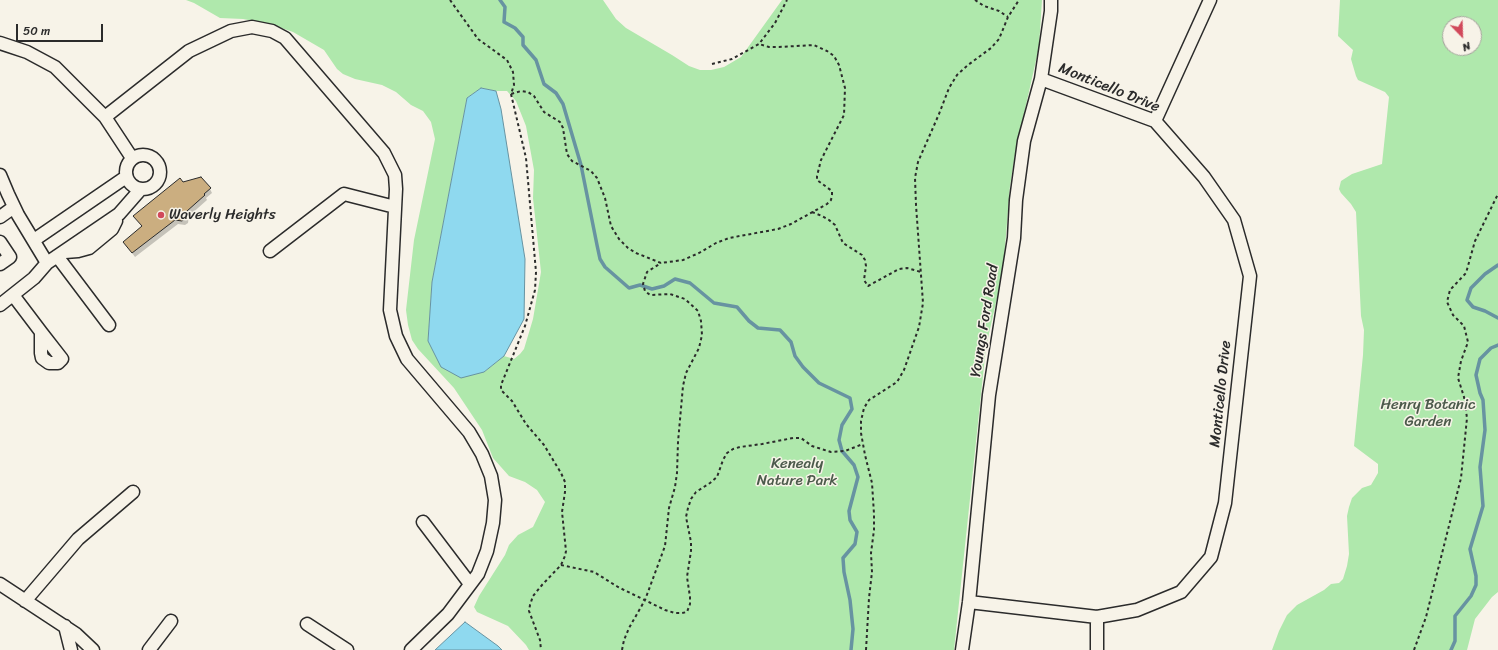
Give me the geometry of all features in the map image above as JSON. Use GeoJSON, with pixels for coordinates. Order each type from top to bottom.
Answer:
{"type":"FeatureCollection","features":[{"type":"Feature","properties":{"kind":"street","name":"Youngs Ford Road"},"geometry":{"type":"LineString","coordinates":[[962,650],[969,602],[989,395],[1014,238],[1016,200],[1024,141],[1042,79],[1051,12],[1051,0]]}},
{"type":"Feature","properties":{"kind":"street"},"geometry":{"type":"LineString","coordinates":[[1155,121],[1210,0]]}},
{"type":"Feature","properties":{"kind":"street"},"geometry":{"type":"LineString","coordinates":[[105,117],[190,51],[231,31],[252,26],[272,31],[285,38],[384,152],[395,175],[395,208],[390,310],[396,336],[407,359],[468,432],[482,454],[490,476],[495,500],[488,551],[478,574],[448,614],[411,650]]}},
{"type":"Feature","properties":{"kind":"street"},"geometry":{"type":"LineString","coordinates":[[0,42],[27,52],[55,67],[105,117],[132,158]]}},
{"type":"Feature","properties":{"kind":"street","name":"Monticello Drive"},"geometry":{"type":"LineString","coordinates":[[969,602],[1097,617],[1137,610],[1181,592],[1211,557],[1226,503],[1250,276],[1234,220],[1204,177],[1155,121],[1042,79]]}},
{"type":"Feature","properties":{"kind":"street"},"geometry":{"type":"LineString","coordinates":[[142,155],[148,156],[157,162],[160,168],[160,175],[156,184],[147,189],[140,190],[131,185],[126,177],[126,166],[132,158],[142,155]]}},
{"type":"Feature","properties":{"kind":"street"},"geometry":{"type":"LineString","coordinates":[[0,175],[14,207],[34,240],[56,257],[109,325]]}},
{"type":"Feature","properties":{"kind":"street"},"geometry":{"type":"LineString","coordinates":[[34,240],[126,177]]}},
{"type":"Feature","properties":{"kind":"street"},"geometry":{"type":"LineString","coordinates":[[0,305],[34,278],[56,257],[119,214],[140,190]]}},
{"type":"Feature","properties":{"kind":"street"},"geometry":{"type":"LineString","coordinates":[[270,251],[344,194],[395,208]]}},
{"type":"Feature","properties":{"kind":"street"},"geometry":{"type":"LineString","coordinates":[[0,217],[14,207]]}},
{"type":"Feature","properties":{"kind":"street"},"geometry":{"type":"LineString","coordinates":[[0,242],[10,257],[0,264]]}},
{"type":"Feature","properties":{"kind":"street"},"geometry":{"type":"LineString","coordinates":[[13,295],[41,332]]}},
{"type":"Feature","properties":{"kind":"street"},"geometry":{"type":"LineString","coordinates":[[25,601],[78,539],[133,492]]}},
{"type":"Feature","properties":{"kind":"street"},"geometry":{"type":"LineString","coordinates":[[423,522],[470,584]]}},
{"type":"Feature","properties":{"kind":"street"},"geometry":{"type":"LineString","coordinates":[[0,584],[65,626],[93,650]]}},
{"type":"Feature","properties":{"kind":"street"},"geometry":{"type":"LineString","coordinates":[[1097,617],[1097,650]]}},
{"type":"Feature","properties":{"kind":"street"},"geometry":{"type":"LineString","coordinates":[[149,650],[171,621]]}},
{"type":"Feature","properties":{"kind":"street"},"geometry":{"type":"LineString","coordinates":[[307,624],[347,650]]}},
{"type":"Feature","properties":{"kind":"street"},"geometry":{"type":"LineString","coordinates":[[65,626],[71,650]]}},
{"type":"Feature","properties":{"kind":"path"},"geometry":{"type":"LineString","coordinates":[[450,0],[478,38],[507,60],[513,72],[514,85],[511,94],[526,158],[536,272],[535,290],[526,326],[500,385],[501,390],[512,401],[526,424],[544,445],[565,482],[562,518],[566,551],[561,566],[533,596],[529,610],[540,640],[541,650]]}},
{"type":"Feature","properties":{"kind":"path"},"geometry":{"type":"LineString","coordinates":[[712,64],[732,59],[758,44],[775,23],[787,0]]}},
{"type":"Feature","properties":{"kind":"path"},"geometry":{"type":"LineString","coordinates":[[975,0],[984,6],[999,11],[1008,17]]}},
{"type":"Feature","properties":{"kind":"path"},"geometry":{"type":"LineString","coordinates":[[866,650],[868,605],[872,572],[871,553],[874,530],[874,514],[872,483],[863,444],[861,421],[864,408],[869,400],[897,382],[904,370],[919,327],[923,303],[915,178],[918,162],[949,88],[957,75],[992,48],[1002,34],[1008,17],[1019,0]]}},
{"type":"Feature","properties":{"kind":"path"},"geometry":{"type":"LineString","coordinates":[[622,650],[629,628],[645,600],[665,546],[669,508],[677,473],[683,386],[686,373],[699,348],[702,335],[698,311],[685,299],[670,294],[650,295],[645,291],[643,284],[647,272],[661,263],[684,260],[700,253],[716,243],[729,238],[778,229],[791,224],[827,204],[832,195],[832,192],[818,180],[817,176],[821,160],[844,115],[845,88],[840,69],[834,56],[814,45],[808,44],[769,47],[758,44]]}},
{"type":"Feature","properties":{"kind":"path"},"geometry":{"type":"LineString","coordinates":[[511,94],[521,91],[528,92],[534,96],[544,112],[560,122],[563,128],[567,154],[572,161],[591,171],[596,178],[604,198],[611,226],[619,239],[628,248],[636,253],[661,263]]}},
{"type":"Feature","properties":{"kind":"path"},"geometry":{"type":"LineString","coordinates":[[1414,650],[1426,617],[1460,478],[1467,418],[1464,397],[1458,378],[1461,361],[1468,342],[1464,326],[1453,315],[1447,302],[1450,290],[1466,273],[1475,241],[1498,194]]}},
{"type":"Feature","properties":{"kind":"path"},"geometry":{"type":"LineString","coordinates":[[812,212],[830,220],[835,225],[844,243],[862,255],[866,266],[864,280],[868,286],[899,269],[907,268],[921,272]]}},
{"type":"Feature","properties":{"kind":"path"},"geometry":{"type":"LineString","coordinates":[[561,566],[594,572],[604,579],[645,600],[675,613],[686,612],[689,608],[690,597],[687,577],[691,542],[686,517],[688,508],[691,499],[696,492],[717,477],[723,460],[727,454],[733,449],[793,438],[801,438],[812,446],[830,452],[845,450],[863,444]]}},
{"type":"Feature","properties":{"kind":"green space","name":"Kenealy Nature Park"},"geometry":{"type":"Polygon","coordinates":[[[186,0],[603,0],[616,19],[626,28],[689,66],[700,70],[711,70],[724,67],[741,57],[782,0],[1042,0],[1039,47],[1015,154],[1010,186],[1003,271],[986,347],[954,650],[529,650],[508,626],[477,612],[474,607],[479,596],[505,555],[509,545],[518,535],[533,527],[545,502],[537,490],[525,482],[509,476],[493,458],[482,430],[454,388],[418,349],[412,340],[406,310],[414,240],[435,139],[431,122],[423,111],[411,105],[396,92],[382,85],[355,79],[343,74],[337,69],[324,50],[293,32],[270,24],[243,19],[220,18],[186,0]],[[481,88],[467,98],[432,282],[428,341],[484,372],[504,356],[514,359],[524,349],[533,319],[541,272],[533,198],[534,170],[526,126],[516,101],[507,91],[496,91],[481,88]]]}},
{"type":"Feature","properties":{"kind":"green space","name":"Henry Botanic Garden"},"geometry":{"type":"Polygon","coordinates":[[[1340,0],[1498,0],[1498,592],[1492,597],[1475,619],[1467,650],[1272,650],[1287,615],[1297,605],[1324,590],[1331,584],[1339,583],[1343,579],[1349,554],[1347,516],[1349,507],[1352,498],[1362,488],[1371,485],[1378,473],[1378,464],[1354,446],[1364,330],[1361,316],[1356,212],[1339,189],[1341,181],[1352,174],[1382,164],[1389,97],[1385,92],[1358,80],[1351,59],[1353,50],[1338,36],[1340,0]]]}},
{"type":"Feature","properties":{"kind":"water"},"geometry":{"type":"Polygon","coordinates":[[[481,88],[496,91],[501,109],[525,259],[524,319],[504,356],[484,372],[461,378],[441,367],[428,341],[432,282],[467,98],[481,88]]]}},
{"type":"Feature","properties":{"kind":"water"},"geometry":{"type":"Polygon","coordinates":[[[465,622],[498,646],[502,650],[435,650],[465,622]]]}},
{"type":"Feature","properties":{"kind":"building","name":"Waverly Heights"},"geometry":{"type":"Polygon","coordinates":[[[201,177],[211,188],[187,211],[186,218],[182,221],[175,220],[132,253],[123,242],[142,226],[133,216],[180,178],[183,182],[201,177]]]}},
{"type":"Feature","properties":{"kind":"waterway"},"geometry":{"type":"LineString","coordinates":[[500,0],[505,7],[504,22],[515,28],[523,37],[523,45],[536,60],[544,84],[556,93],[563,104],[581,165],[600,259],[605,267],[629,288],[640,285],[652,289],[664,286],[675,279],[690,283],[714,303],[737,307],[749,321],[758,328],[780,330],[791,342],[795,356],[803,367],[819,383],[850,398],[852,409],[842,425],[839,440],[842,451],[854,465],[858,477],[849,511],[850,520],[857,532],[855,544],[843,558],[853,629],[851,650]]}},
{"type":"Feature","properties":{"kind":"waterway"},"geometry":{"type":"LineString","coordinates":[[1498,265],[1485,274],[1471,288],[1467,300],[1473,307],[1498,318]]}},
{"type":"Feature","properties":{"kind":"waterway"},"geometry":{"type":"LineString","coordinates":[[1451,650],[1455,641],[1455,616],[1471,596],[1476,585],[1476,576],[1470,549],[1483,506],[1480,467],[1485,430],[1483,400],[1476,375],[1480,359],[1491,348],[1498,345]]}},
{"type":"Feature","properties":{"kind":"place","name":"Waverly Heights"},"geometry":{"type":"Point","coordinates":[161,215]}}]}
